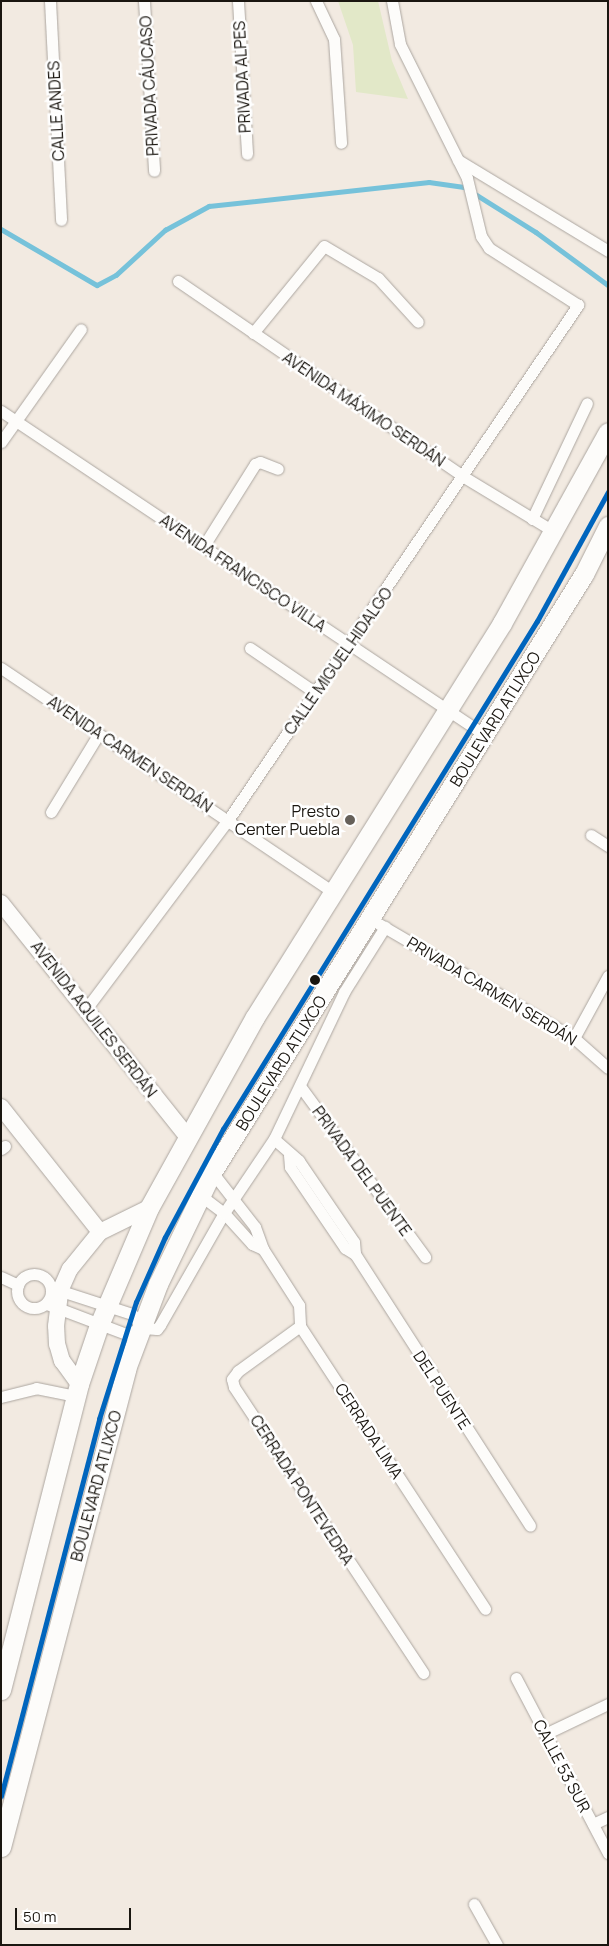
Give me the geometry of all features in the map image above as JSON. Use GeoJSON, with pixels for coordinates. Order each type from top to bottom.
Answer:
{"type":"FeatureCollection","features":[{"type":"Feature","properties":{"kind":"main road"},"geometry":{"type":"LineString","coordinates":[[1,1690],[78,1390],[99,1325],[149,1208],[187,1136],[332,892],[502,623],[608,432]]}},
{"type":"Feature","properties":{"kind":"main road","name":"BOULEVARD ATLIXCO"},"geometry":{"type":"LineString","coordinates":[[1,1848],[126,1369],[158,1284],[212,1172],[355,944],[378,923],[485,735],[584,574],[608,526]]}},
{"type":"Feature","properties":{"kind":"main road","name":"AVENIDA AQUILES SERDÁN"},"geometry":{"type":"LineString","coordinates":[[1,903],[187,1136]]}},
{"type":"Feature","properties":{"kind":"main road"},"geometry":{"type":"LineString","coordinates":[[1,1107],[100,1232]]}},
{"type":"Feature","properties":{"kind":"main road"},"geometry":{"type":"LineString","coordinates":[[78,1390],[62,1361],[57,1344],[52,1306],[56,1290],[70,1269],[100,1232],[149,1208]]}},
{"type":"Feature","properties":{"kind":"street","name":"CALLE ANDES"},"geometry":{"type":"LineString","coordinates":[[50,1],[61,220]]}},
{"type":"Feature","properties":{"kind":"street","name":"PRIVADA CÁUCASO"},"geometry":{"type":"LineString","coordinates":[[144,1],[154,171]]}},
{"type":"Feature","properties":{"kind":"street","name":"PRIVADA ALPES"},"geometry":{"type":"LineString","coordinates":[[238,1],[246,154]]}},
{"type":"Feature","properties":{"kind":"street"},"geometry":{"type":"LineString","coordinates":[[316,1],[334,39],[341,143]]}},
{"type":"Feature","properties":{"kind":"street"},"geometry":{"type":"LineString","coordinates":[[392,1],[400,44],[457,160],[608,251]]}},
{"type":"Feature","properties":{"kind":"street","name":"CALLE MIGUEL HIDALGO"},"geometry":{"type":"LineString","coordinates":[[86,1009],[228,820],[350,645],[578,305],[489,248],[476,219],[467,178],[457,160]]}},
{"type":"Feature","properties":{"kind":"street"},"geometry":{"type":"LineString","coordinates":[[254,334],[324,246],[378,278],[418,322]]}},
{"type":"Feature","properties":{"kind":"street","name":"AVENIDA MÁXIMO SERDÁN"},"geometry":{"type":"LineString","coordinates":[[178,281],[464,477],[553,531]]}},
{"type":"Feature","properties":{"kind":"street"},"geometry":{"type":"LineString","coordinates":[[1,442],[81,329]]}},
{"type":"Feature","properties":{"kind":"street"},"geometry":{"type":"LineString","coordinates":[[532,520],[587,403]]}},
{"type":"Feature","properties":{"kind":"street","name":"AVENIDA FRANCISCO VILLA"},"geometry":{"type":"LineString","coordinates":[[1,411],[446,711],[485,735]]}},
{"type":"Feature","properties":{"kind":"street"},"geometry":{"type":"LineString","coordinates":[[203,547],[255,464],[260,462],[278,469]]}},
{"type":"Feature","properties":{"kind":"street"},"geometry":{"type":"LineString","coordinates":[[250,648],[316,694]]}},
{"type":"Feature","properties":{"kind":"street","name":"AVENIDA CARMEN SERDÁN"},"geometry":{"type":"LineString","coordinates":[[1,668],[332,892]]}},
{"type":"Feature","properties":{"kind":"street"},"geometry":{"type":"LineString","coordinates":[[51,812],[98,735]]}},
{"type":"Feature","properties":{"kind":"street"},"geometry":{"type":"LineString","coordinates":[[591,835],[608,846]]}},
{"type":"Feature","properties":{"kind":"street"},"geometry":{"type":"LineString","coordinates":[[142,1328],[132,1314],[56,1290],[46,1279],[36,1274],[26,1276],[18,1285],[17,1297],[24,1306],[36,1309],[52,1306],[126,1334],[142,1328],[153,1329],[160,1325],[224,1213],[274,1139],[344,992],[365,960],[378,923]]}},
{"type":"Feature","properties":{"kind":"street","name":"PRIVADA CARMEN SERDÁN"},"geometry":{"type":"LineString","coordinates":[[378,923],[574,1038],[608,1068]]}},
{"type":"Feature","properties":{"kind":"street"},"geometry":{"type":"LineString","coordinates":[[355,944],[365,960]]}},
{"type":"Feature","properties":{"kind":"street"},"geometry":{"type":"LineString","coordinates":[[574,1038],[608,976]]}},
{"type":"Feature","properties":{"kind":"street","name":"PRIVADA DEL PUENTE"},"geometry":{"type":"LineString","coordinates":[[300,1086],[425,1257]]}},
{"type":"Feature","properties":{"kind":"street","name":"DEL PUENTE"},"geometry":{"type":"LineString","coordinates":[[274,1139],[289,1156],[299,1161],[354,1242],[355,1254],[530,1526]]}},
{"type":"Feature","properties":{"kind":"street","name":"CERRADA LIMA"},"geometry":{"type":"LineString","coordinates":[[212,1172],[255,1228],[263,1249],[299,1305],[300,1326],[485,1609]]}},
{"type":"Feature","properties":{"kind":"street","name":"CERRADA LIMA"},"geometry":{"type":"LineString","coordinates":[[200,1195],[224,1213],[252,1244],[263,1249]]}},
{"type":"Feature","properties":{"kind":"street"},"geometry":{"type":"LineString","coordinates":[[1,1277],[18,1285]]}},
{"type":"Feature","properties":{"kind":"street","name":"CERRADA PONTEVEDRA"},"geometry":{"type":"LineString","coordinates":[[300,1326],[238,1371],[232,1379],[234,1387],[423,1673]]}},
{"type":"Feature","properties":{"kind":"street"},"geometry":{"type":"LineString","coordinates":[[1,1396],[36,1388],[78,1390]]}},
{"type":"Feature","properties":{"kind":"street","name":"CALLE 53 SUR"},"geometry":{"type":"LineString","coordinates":[[516,1678],[608,1853]]}},
{"type":"Feature","properties":{"kind":"street"},"geometry":{"type":"LineString","coordinates":[[545,1734],[608,1704]]}},
{"type":"Feature","properties":{"kind":"street"},"geometry":{"type":"LineString","coordinates":[[592,1824],[608,1816]]}},
{"type":"Feature","properties":{"kind":"street"},"geometry":{"type":"LineString","coordinates":[[474,1904],[497,1945]]}},
{"type":"Feature","properties":{"kind":"green space"},"geometry":{"type":"Polygon","coordinates":[[[338,1],[378,1],[392,61],[408,99],[356,92],[353,45],[338,1]]]}},
{"type":"Feature","properties":{"kind":"waterway"},"geometry":{"type":"LineString","coordinates":[[1,229],[97,285],[116,275],[165,230],[209,206],[429,182],[464,187],[536,232],[608,285]]}},
{"type":"Feature","properties":{"kind":"transit line"},"geometry":{"type":"LineString","coordinates":[[1,1796],[99,1419],[136,1302],[165,1237],[223,1129],[537,621],[608,492]]}},
{"type":"Feature","properties":{"kind":"place","name":"Presto Center Puebla"},"geometry":{"type":"Point","coordinates":[350,820]}}]}
